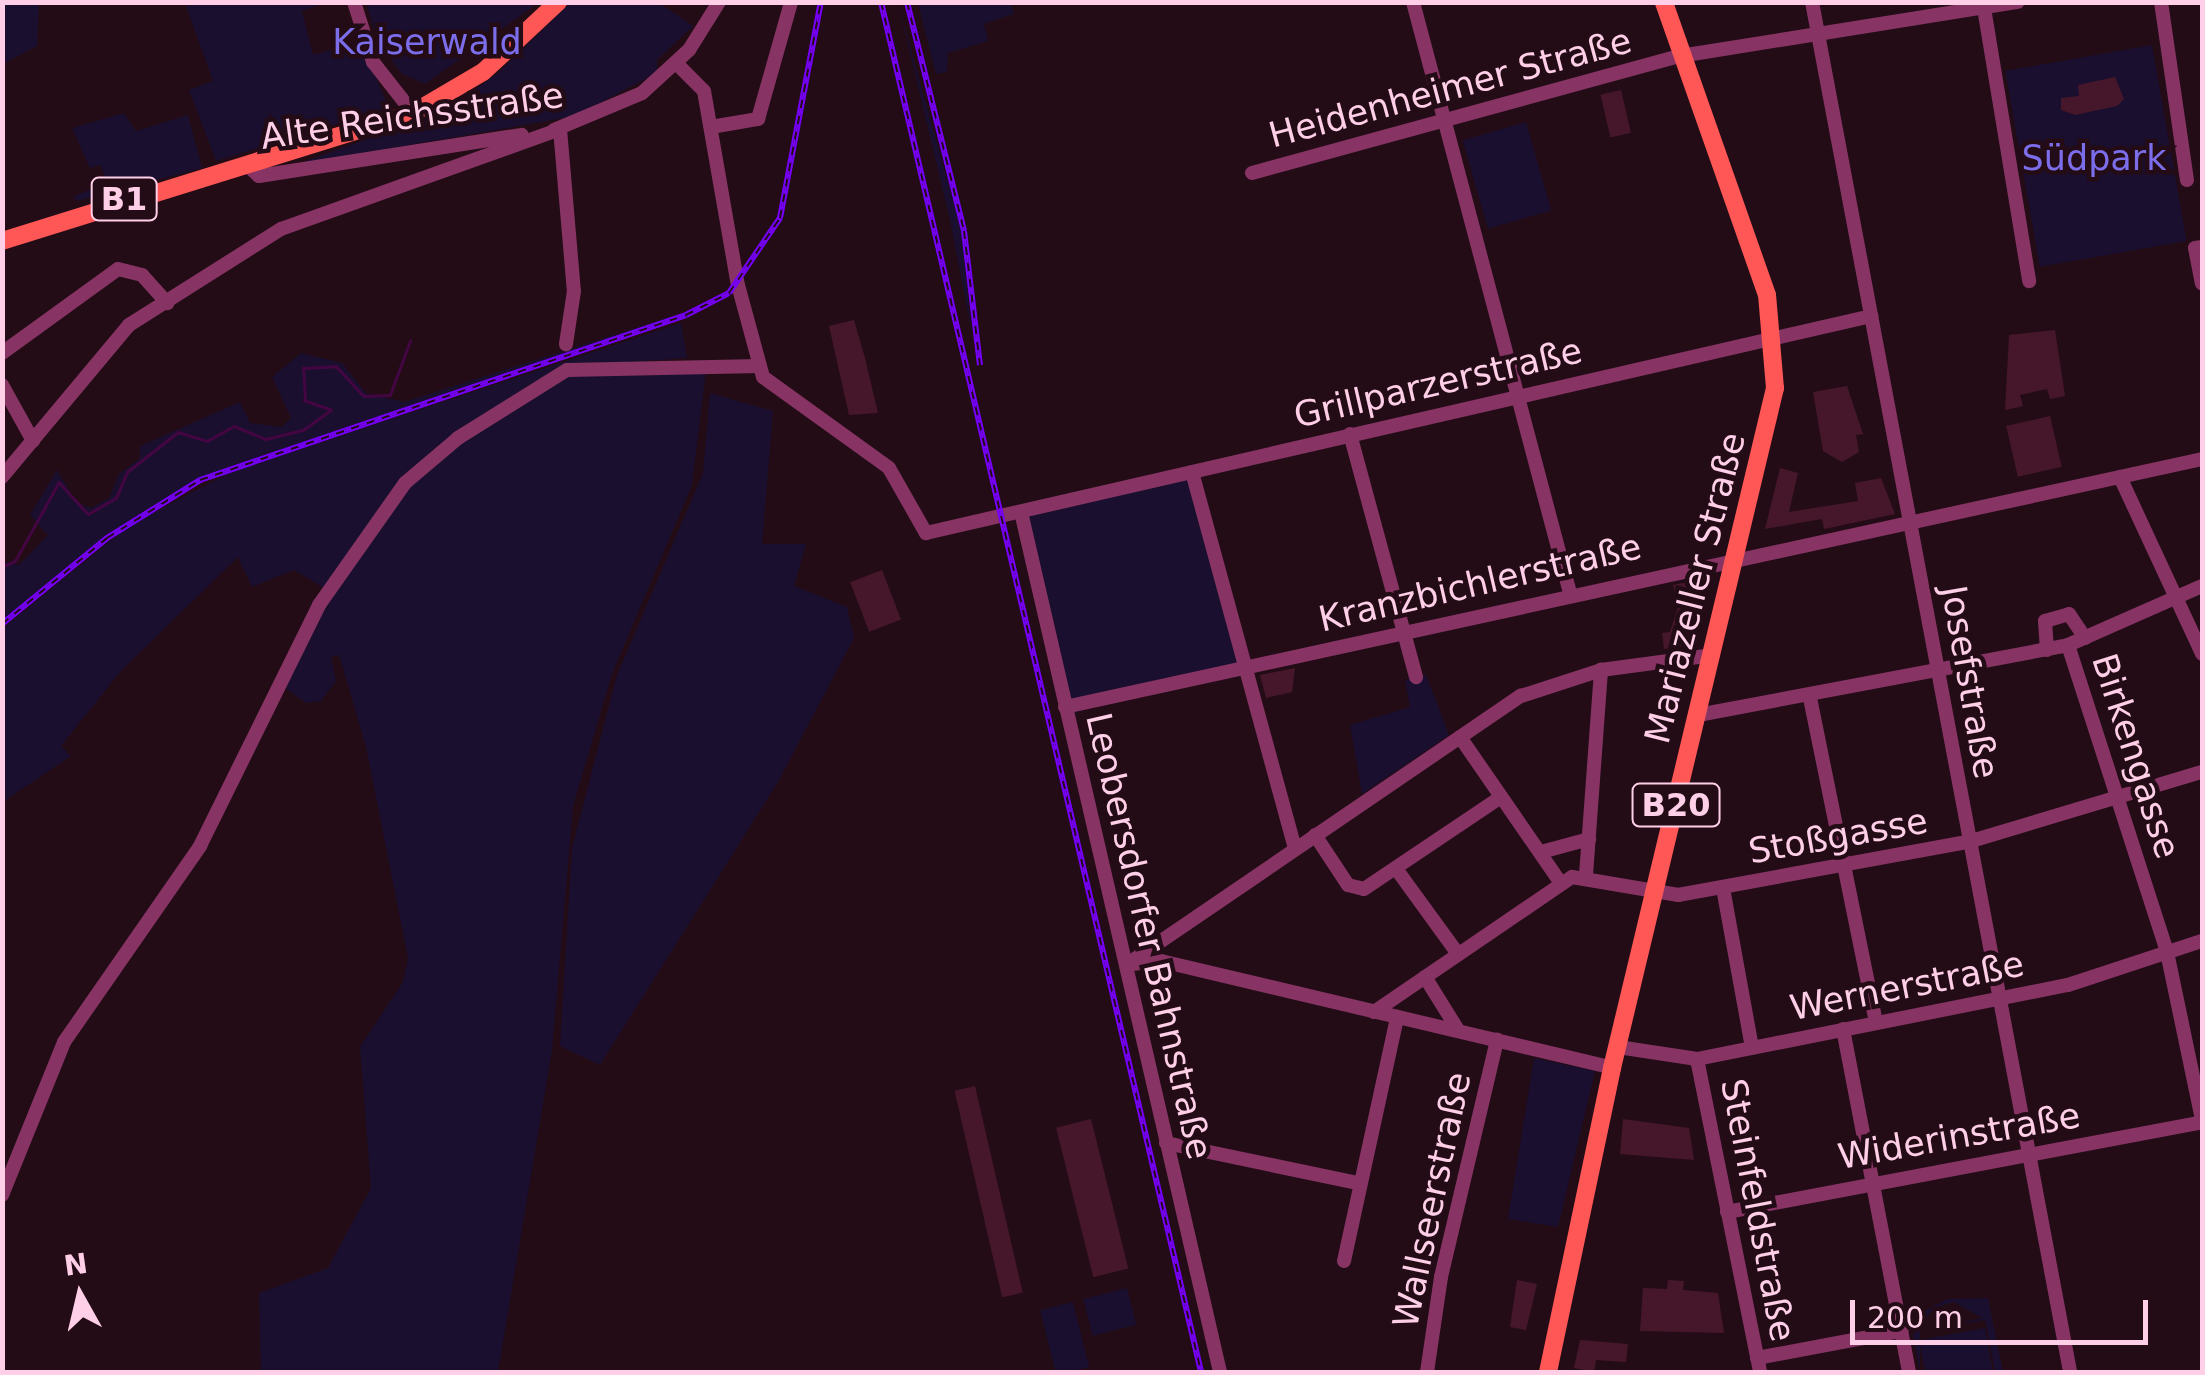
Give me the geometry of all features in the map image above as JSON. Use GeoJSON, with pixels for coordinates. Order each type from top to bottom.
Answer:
{"type":"FeatureCollection","features":[{"type":"Feature","properties":{"kind":"main road","name":"B1"},"geometry":{"type":"LineString","coordinates":[[2,241],[413,113],[484,72],[558,2]]}},
{"type":"Feature","properties":{"kind":"main road","name":"Mariazeller Straße"},"geometry":{"type":"LineString","coordinates":[[1548,1372],[1612,1068],[1775,388],[1775,336],[1664,2]]}},
{"type":"Feature","properties":{"kind":"street"},"geometry":{"type":"LineString","coordinates":[[354,2],[374,62],[413,113]]}},
{"type":"Feature","properties":{"kind":"street","name":"Alte Reichsstraße"},"geometry":{"type":"LineString","coordinates":[[247,164],[259,176],[560,129],[620,106],[677,64],[719,2]]}},
{"type":"Feature","properties":{"kind":"street"},"geometry":{"type":"LineString","coordinates":[[711,127],[758,119],[791,2]]}},
{"type":"Feature","properties":{"kind":"street"},"geometry":{"type":"LineString","coordinates":[[1413,2],[1570,593]]}},
{"type":"Feature","properties":{"kind":"street","name":"Josefstraße"},"geometry":{"type":"LineString","coordinates":[[1812,2],[2070,1372]]}},
{"type":"Feature","properties":{"kind":"street","name":"Heidenheimer Straße"},"geometry":{"type":"LineString","coordinates":[[1252,174],[1680,56],[2018,2]]}},
{"type":"Feature","properties":{"kind":"street"},"geometry":{"type":"LineString","coordinates":[[2160,2],[2187,180]]}},
{"type":"Feature","properties":{"kind":"street"},"geometry":{"type":"LineString","coordinates":[[1983,5],[2029,281]]}},
{"type":"Feature","properties":{"kind":"street"},"geometry":{"type":"LineString","coordinates":[[2,1195],[64,1042],[200,846],[318,605],[382,510],[468,432],[579,366],[760,366],[704,91],[677,64]]}},
{"type":"Feature","properties":{"kind":"street"},"geometry":{"type":"LineString","coordinates":[[2,478],[129,325],[299,219],[560,129],[574,291],[566,344]]}},
{"type":"Feature","properties":{"kind":"street"},"geometry":{"type":"LineString","coordinates":[[428,148],[432,172]]}},
{"type":"Feature","properties":{"kind":"street"},"geometry":{"type":"LineString","coordinates":[[2199,247],[2202,283]]}},
{"type":"Feature","properties":{"kind":"street"},"geometry":{"type":"LineString","coordinates":[[2,354],[118,269],[142,275],[167,303]]}},
{"type":"Feature","properties":{"kind":"street","name":"Grillparzerstraße"},"geometry":{"type":"LineString","coordinates":[[760,366],[775,392],[899,478],[926,533],[1518,393],[1870,316]]}},
{"type":"Feature","properties":{"kind":"street"},"geometry":{"type":"LineString","coordinates":[[2,386],[34,441]]}},
{"type":"Feature","properties":{"kind":"street"},"geometry":{"type":"LineString","coordinates":[[1350,434],[1416,677]]}},
{"type":"Feature","properties":{"kind":"street","name":"Kranzbichlerstraße"},"geometry":{"type":"LineString","coordinates":[[1066,707],[1737,556],[2202,459]]}},
{"type":"Feature","properties":{"kind":"street"},"geometry":{"type":"LineString","coordinates":[[1192,472],[1295,848]]}},
{"type":"Feature","properties":{"kind":"street"},"geometry":{"type":"LineString","coordinates":[[2120,476],[2202,654]]}},
{"type":"Feature","properties":{"kind":"street","name":"Leobersdorfer Bahnstraße"},"geometry":{"type":"LineString","coordinates":[[1021,512],[1220,1372]]}},
{"type":"Feature","properties":{"kind":"street"},"geometry":{"type":"LineString","coordinates":[[1698,715],[1810,698],[2068,645],[2202,586]]}},
{"type":"Feature","properties":{"kind":"street"},"geometry":{"type":"LineString","coordinates":[[2047,650],[2042,627],[2057,617],[2076,617],[2086,638]]}},
{"type":"Feature","properties":{"kind":"street","name":"Birkengasse"},"geometry":{"type":"LineString","coordinates":[[2068,645],[2167,952],[2202,1121]]}},
{"type":"Feature","properties":{"kind":"street"},"geometry":{"type":"LineString","coordinates":[[1126,965],[1520,696],[1601,670],[1713,656]]}},
{"type":"Feature","properties":{"kind":"street"},"geometry":{"type":"LineString","coordinates":[[1586,875],[1601,670]]}},
{"type":"Feature","properties":{"kind":"street"},"geometry":{"type":"LineString","coordinates":[[1810,698],[1876,1022]]}},
{"type":"Feature","properties":{"kind":"street"},"geometry":{"type":"LineString","coordinates":[[1460,736],[1560,882]]}},
{"type":"Feature","properties":{"kind":"street","name":"Stoßgasse"},"geometry":{"type":"LineString","coordinates":[[1654,894],[1723,888],[1844,862],[1968,842],[2202,772]]}},
{"type":"Feature","properties":{"kind":"street"},"geometry":{"type":"LineString","coordinates":[[1315,835],[1356,889],[1398,870],[1501,797]]}},
{"type":"Feature","properties":{"kind":"street"},"geometry":{"type":"LineString","coordinates":[[1541,852],[1589,839]]}},
{"type":"Feature","properties":{"kind":"street"},"geometry":{"type":"LineString","coordinates":[[1398,870],[1458,954]]}},
{"type":"Feature","properties":{"kind":"street"},"geometry":{"type":"LineString","coordinates":[[1374,1012],[1560,882],[1586,875],[1654,894]]}},
{"type":"Feature","properties":{"kind":"street"},"geometry":{"type":"LineString","coordinates":[[1723,888],[1752,1047]]}},
{"type":"Feature","properties":{"kind":"street","name":"Wernerstraße"},"geometry":{"type":"LineString","coordinates":[[1618,1047],[1697,1059],[2000,999],[2202,941]]}},
{"type":"Feature","properties":{"kind":"street"},"geometry":{"type":"LineString","coordinates":[[1126,965],[1161,961],[1612,1068]]}},
{"type":"Feature","properties":{"kind":"street"},"geometry":{"type":"LineString","coordinates":[[1425,977],[1458,1030]]}},
{"type":"Feature","properties":{"kind":"street"},"geometry":{"type":"LineString","coordinates":[[1344,1262],[1357,1183],[1397,1017]]}},
{"type":"Feature","properties":{"kind":"street"},"geometry":{"type":"LineString","coordinates":[[1843,1029],[1908,1372]]}},
{"type":"Feature","properties":{"kind":"street","name":"Wallseerstraße"},"geometry":{"type":"LineString","coordinates":[[1427,1372],[1441,1277],[1497,1040]]}},
{"type":"Feature","properties":{"kind":"street","name":"Steinfeldstraße"},"geometry":{"type":"LineString","coordinates":[[1697,1059],[1759,1365]]}},
{"type":"Feature","properties":{"kind":"street","name":"Widerinstraße"},"geometry":{"type":"LineString","coordinates":[[1726,1212],[1872,1181],[2202,1121]]}},
{"type":"Feature","properties":{"kind":"street"},"geometry":{"type":"LineString","coordinates":[[1166,1143],[1357,1183]]}},
{"type":"Feature","properties":{"kind":"street"},"geometry":{"type":"LineString","coordinates":[[1759,1365],[1901,1331]]}},
{"type":"Feature","properties":{"kind":"green space"},"geometry":{"type":"Polygon","coordinates":[[[3,2],[39,3],[37,46],[3,64],[3,2]]]}},
{"type":"Feature","properties":{"kind":"green space","name":"Kaiserwald"},"geometry":{"type":"Polygon","coordinates":[[[366,2],[538,3],[425,84],[402,74],[378,42],[366,2]]]}},
{"type":"Feature","properties":{"kind":"green space"},"geometry":{"type":"Polygon","coordinates":[[[185,3],[325,3],[302,11],[313,55],[360,41],[389,108],[216,161],[189,90],[213,81],[185,3]]]}},
{"type":"Feature","properties":{"kind":"green space"},"geometry":{"type":"Polygon","coordinates":[[[570,3],[659,3],[693,26],[657,60],[657,73],[575,116],[295,165],[445,111],[498,73],[570,3]]]}},
{"type":"Feature","properties":{"kind":"green space"},"geometry":{"type":"Polygon","coordinates":[[[898,3],[961,229],[972,334],[950,220],[898,3]]]}},
{"type":"Feature","properties":{"kind":"green space"},"geometry":{"type":"Polygon","coordinates":[[[918,3],[1011,3],[1014,14],[984,24],[988,41],[948,53],[947,72],[936,74],[918,3]]]}},
{"type":"Feature","properties":{"kind":"green space","name":"Südpark"},"geometry":{"type":"Polygon","coordinates":[[[2152,45],[2187,241],[2040,267],[2005,71],[2152,45]]]}},
{"type":"Feature","properties":{"kind":"green space"},"geometry":{"type":"Polygon","coordinates":[[[124,113],[136,131],[188,115],[202,168],[77,201],[73,197],[107,182],[100,165],[90,168],[72,128],[124,113]]]}},
{"type":"Feature","properties":{"kind":"green space"},"geometry":{"type":"Polygon","coordinates":[[[1526,122],[1551,210],[1488,229],[1463,140],[1526,122]]]}},
{"type":"Feature","properties":{"kind":"green space"},"geometry":{"type":"Polygon","coordinates":[[[685,312],[199,478],[105,536],[3,620],[2,562],[19,565],[48,535],[30,515],[57,470],[76,502],[91,508],[109,498],[119,474],[140,458],[140,446],[240,402],[250,423],[282,427],[291,418],[272,377],[301,353],[342,363],[366,393],[404,402],[685,312]]]}},
{"type":"Feature","properties":{"kind":"green space"},"geometry":{"type":"Polygon","coordinates":[[[681,323],[687,358],[566,366],[390,493],[324,588],[294,570],[252,587],[238,557],[121,671],[61,746],[71,756],[3,802],[3,628],[128,526],[233,471],[681,323]]]}},
{"type":"Feature","properties":{"kind":"green space"},"geometry":{"type":"Polygon","coordinates":[[[706,370],[692,485],[612,674],[573,806],[552,1050],[498,1372],[261,1372],[259,1293],[328,1268],[371,1188],[360,1047],[403,982],[408,958],[366,747],[339,655],[331,657],[336,681],[321,701],[306,703],[285,688],[322,608],[397,498],[446,453],[569,375],[706,370]]]}},
{"type":"Feature","properties":{"kind":"green space"},"geometry":{"type":"Polygon","coordinates":[[[710,393],[773,411],[762,544],[806,544],[794,586],[847,607],[854,638],[778,782],[600,1065],[560,1046],[572,848],[617,675],[703,473],[710,393]]]}},
{"type":"Feature","properties":{"kind":"green space"},"geometry":{"type":"Polygon","coordinates":[[[1192,472],[1244,667],[1074,713],[1022,518],[1192,472]]]}},
{"type":"Feature","properties":{"kind":"green space"},"geometry":{"type":"Polygon","coordinates":[[[1426,675],[1449,735],[1362,794],[1350,725],[1410,707],[1405,680],[1426,675]]]}},
{"type":"Feature","properties":{"kind":"green space"},"geometry":{"type":"Polygon","coordinates":[[[1534,1058],[1595,1071],[1558,1227],[1508,1219],[1534,1058]]]}},
{"type":"Feature","properties":{"kind":"green space"},"geometry":{"type":"Polygon","coordinates":[[[1127,1288],[1136,1325],[1093,1336],[1083,1299],[1127,1288]]]}},
{"type":"Feature","properties":{"kind":"green space"},"geometry":{"type":"Polygon","coordinates":[[[1988,1298],[2003,1372],[1995,1372],[1985,1320],[1936,1329],[1982,1318],[1954,1302],[1934,1308],[1920,1326],[1920,1372],[1913,1335],[1923,1312],[1947,1299],[1988,1298]]]}},
{"type":"Feature","properties":{"kind":"green space"},"geometry":{"type":"Polygon","coordinates":[[[1073,1302],[1089,1367],[1055,1372],[1040,1310],[1073,1302]]]}},
{"type":"Feature","properties":{"kind":"green space"},"geometry":{"type":"Polygon","coordinates":[[[1985,1328],[1993,1372],[1925,1372],[1919,1340],[1985,1328]]]}},
{"type":"Feature","properties":{"kind":"building"},"geometry":{"type":"Polygon","coordinates":[[[2115,77],[2124,99],[2117,106],[2075,115],[2061,110],[2061,98],[2079,96],[2078,85],[2115,77]]]}},
{"type":"Feature","properties":{"kind":"building"},"geometry":{"type":"Polygon","coordinates":[[[1621,90],[1631,133],[1610,138],[1601,95],[1621,90]]]}},
{"type":"Feature","properties":{"kind":"building"},"geometry":{"type":"Polygon","coordinates":[[[854,320],[878,413],[849,415],[829,326],[854,320]]]}},
{"type":"Feature","properties":{"kind":"building"},"geometry":{"type":"Polygon","coordinates":[[[2055,330],[2065,396],[2050,399],[2047,389],[2020,395],[2023,406],[2005,410],[2009,335],[2055,330]]]}},
{"type":"Feature","properties":{"kind":"building"},"geometry":{"type":"Polygon","coordinates":[[[1847,386],[1863,434],[1856,435],[1859,452],[1842,462],[1823,451],[1813,392],[1847,386]]]}},
{"type":"Feature","properties":{"kind":"building"},"geometry":{"type":"Polygon","coordinates":[[[2050,416],[2062,467],[2018,477],[2006,426],[2050,416]]]}},
{"type":"Feature","properties":{"kind":"building"},"geometry":{"type":"Polygon","coordinates":[[[1780,468],[1798,473],[1789,512],[1858,501],[1855,483],[1881,478],[1895,514],[1824,529],[1822,519],[1765,529],[1780,468]]]}},
{"type":"Feature","properties":{"kind":"building"},"geometry":{"type":"Polygon","coordinates":[[[882,570],[901,619],[869,632],[850,582],[882,570]]]}},
{"type":"Feature","properties":{"kind":"building"},"geometry":{"type":"Polygon","coordinates":[[[1708,578],[1692,645],[1664,649],[1662,633],[1670,632],[1682,594],[1675,596],[1673,585],[1708,578]]]}},
{"type":"Feature","properties":{"kind":"building"},"geometry":{"type":"Polygon","coordinates":[[[1295,668],[1292,692],[1266,698],[1260,675],[1295,668]]]}},
{"type":"Feature","properties":{"kind":"building"},"geometry":{"type":"Polygon","coordinates":[[[975,1086],[1023,1293],[1002,1297],[955,1091],[975,1086]]]}},
{"type":"Feature","properties":{"kind":"building"},"geometry":{"type":"Polygon","coordinates":[[[1091,1119],[1128,1268],[1093,1277],[1056,1128],[1091,1119]]]}},
{"type":"Feature","properties":{"kind":"building"},"geometry":{"type":"Polygon","coordinates":[[[1623,1119],[1689,1128],[1694,1160],[1620,1154],[1623,1119]]]}},
{"type":"Feature","properties":{"kind":"building"},"geometry":{"type":"Polygon","coordinates":[[[1517,1280],[1537,1284],[1526,1330],[1510,1327],[1517,1280]]]}},
{"type":"Feature","properties":{"kind":"building"},"geometry":{"type":"Polygon","coordinates":[[[1668,1280],[1684,1281],[1683,1290],[1718,1293],[1724,1333],[1640,1331],[1643,1288],[1667,1289],[1668,1280]]]}},
{"type":"Feature","properties":{"kind":"building"},"geometry":{"type":"Polygon","coordinates":[[[1580,1340],[1628,1344],[1626,1362],[1596,1360],[1594,1372],[1574,1368],[1580,1340]]]}},
{"type":"Feature","properties":{"kind":"waterway"},"geometry":{"type":"LineString","coordinates":[[2,567],[15,561],[59,482],[88,514],[116,498],[127,472],[178,432],[207,441],[234,426],[266,439],[303,430],[331,410],[305,401],[303,368],[336,366],[364,396],[390,395],[410,341]]}},
{"type":"Feature","properties":{"kind":"railway"},"geometry":{"type":"LineString","coordinates":[[2,624],[107,538],[200,480],[686,315],[729,293],[780,218],[821,2]]}},
{"type":"Feature","properties":{"kind":"railway"},"geometry":{"type":"LineString","coordinates":[[881,2],[1201,1372]]}},
{"type":"Feature","properties":{"kind":"railway"},"geometry":{"type":"LineString","coordinates":[[907,2],[964,231],[980,365]]}}]}
